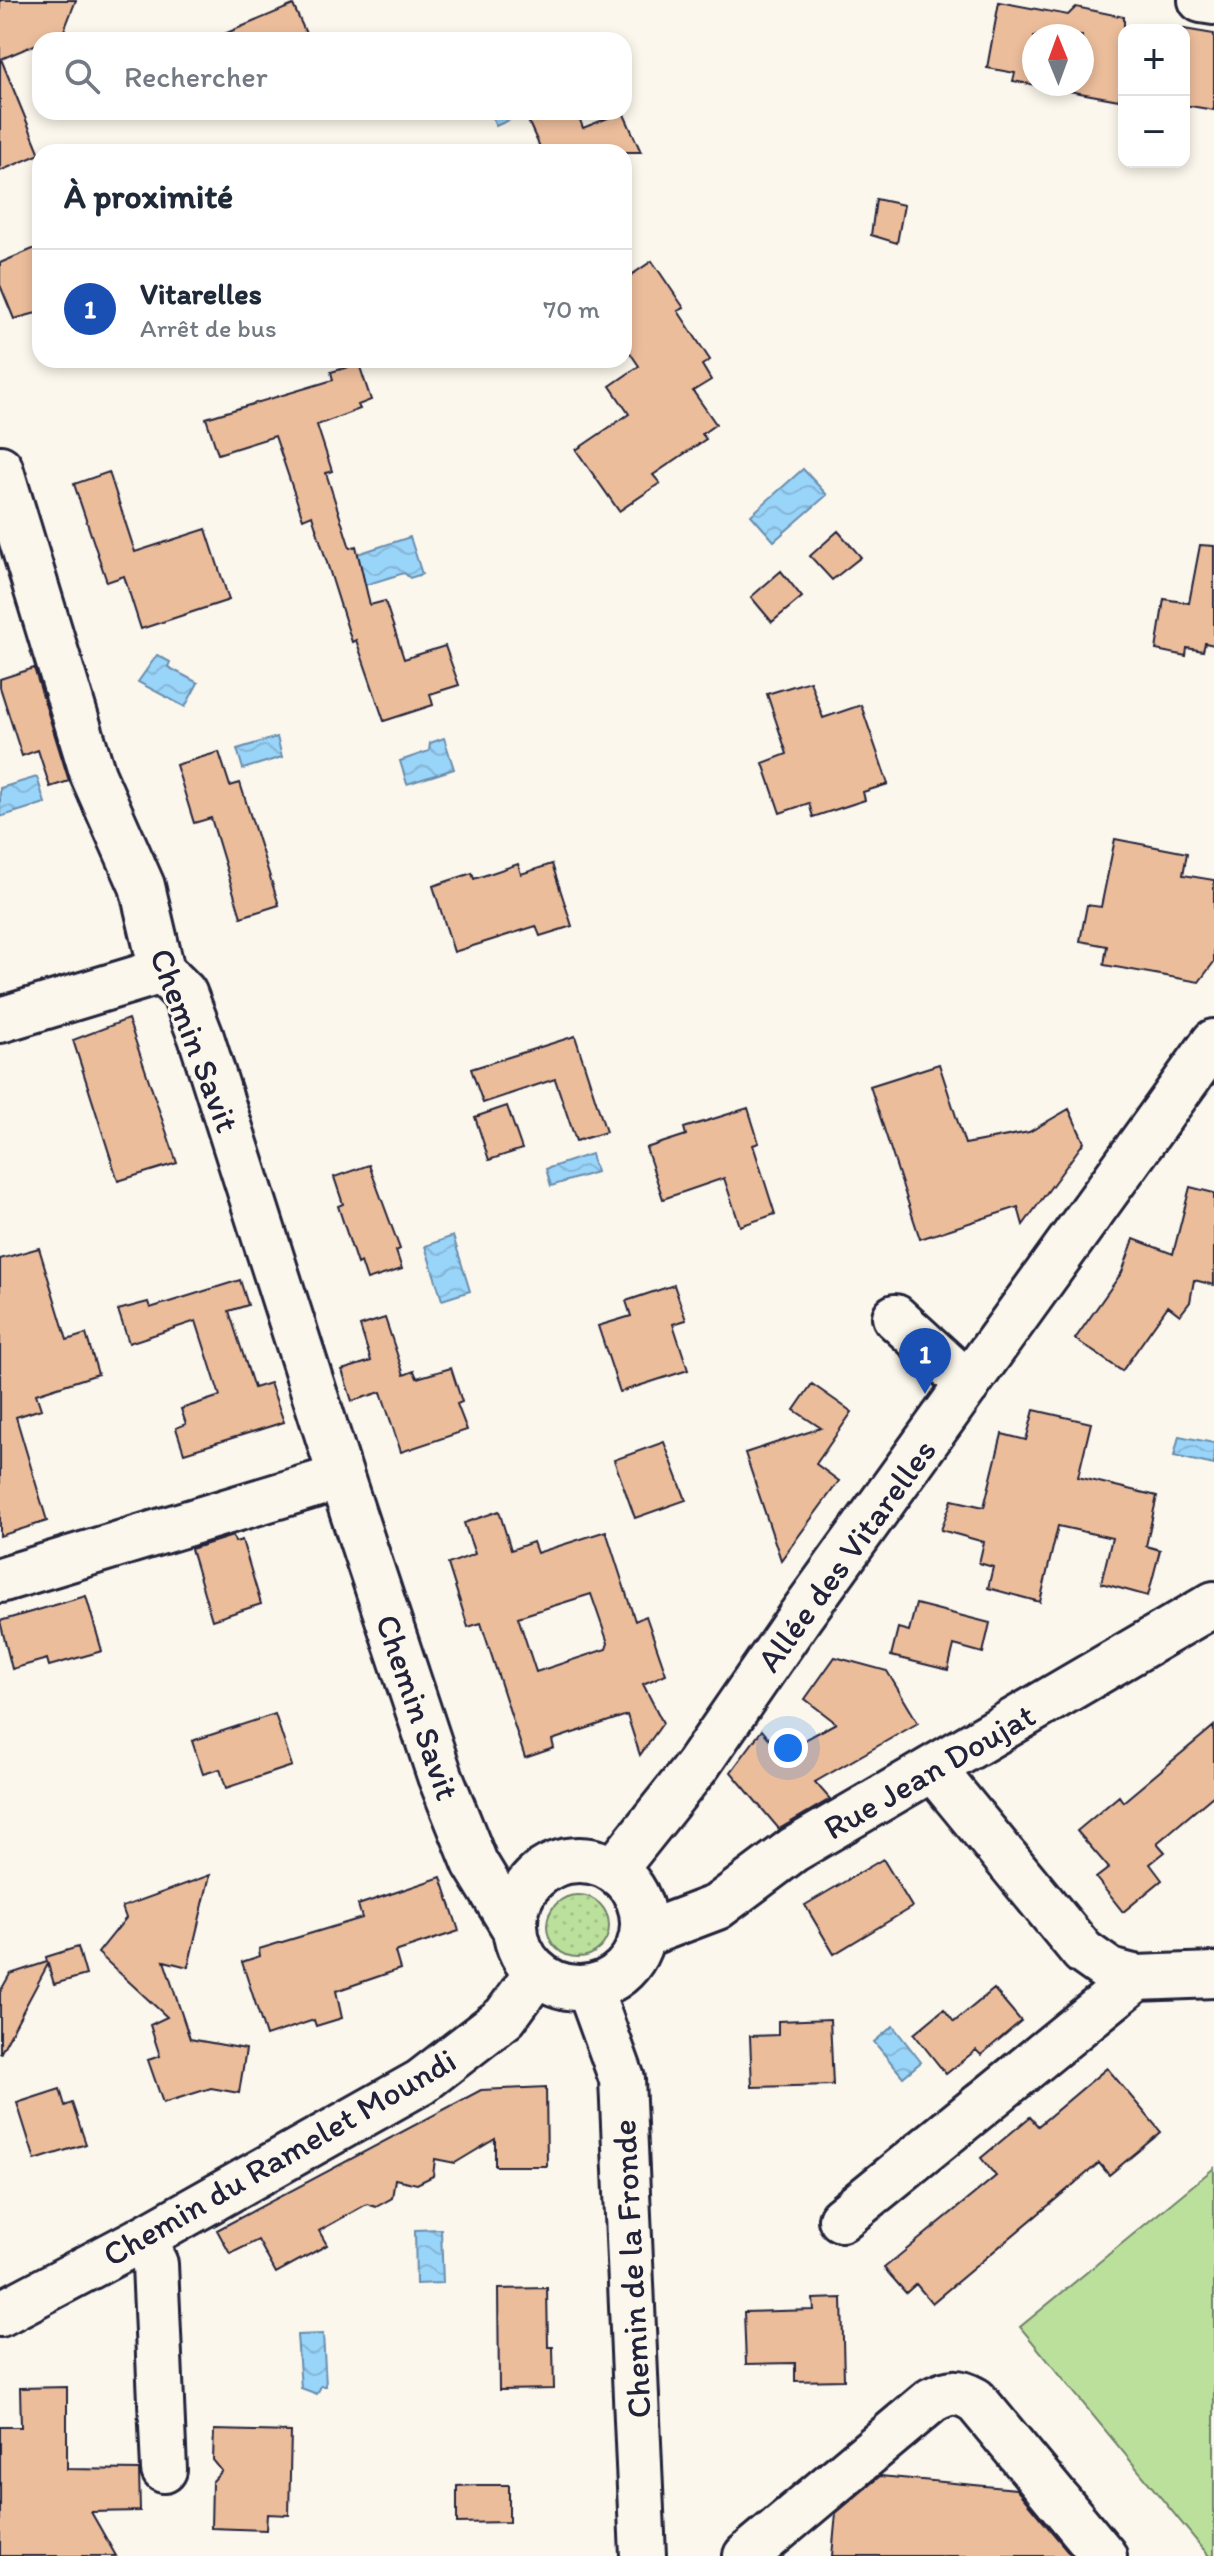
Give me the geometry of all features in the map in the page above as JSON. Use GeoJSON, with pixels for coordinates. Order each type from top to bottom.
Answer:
{"type":"FeatureCollection","features":[{"type":"Feature","properties":{"kind":"street"},"geometry":{"type":"LineString","coordinates":[[1201,0],[1214,2]]}},
{"type":"Feature","properties":{"kind":"street","name":"Chemin Savit"},"geometry":{"type":"LineString","coordinates":[[0,468],[93,775],[142,886],[162,971],[184,993],[201,1037],[341,1477],[459,1828],[475,1863],[515,1929]]}},
{"type":"Feature","properties":{"kind":"street"},"geometry":{"type":"LineString","coordinates":[[0,1020],[162,971]]}},
{"type":"Feature","properties":{"kind":"street","name":"Allée des Vitarelles"},"geometry":{"type":"LineString","coordinates":[[614,1870],[697,1766],[1214,1042]]}},
{"type":"Feature","properties":{"kind":"street"},"geometry":{"type":"LineString","coordinates":[[895,1317],[968,1384]]}},
{"type":"Feature","properties":{"kind":"street"},"geometry":{"type":"LineString","coordinates":[[0,1580],[341,1477]]}},
{"type":"Feature","properties":{"kind":"street","name":"Rue Jean Doujat"},"geometry":{"type":"LineString","coordinates":[[643,1935],[717,1907],[793,1850],[1214,1604]]}},
{"type":"Feature","properties":{"kind":"street"},"geometry":{"type":"LineString","coordinates":[[933,1769],[1083,1952],[1110,1971],[1137,1978],[1214,1975]]}},
{"type":"Feature","properties":{"kind":"street"},"geometry":{"type":"LineString","coordinates":[[586,1860],[614,1870],[625,1879],[641,1905],[643,1935],[630,1965],[619,1976],[589,1988],[561,1986],[537,1973],[521,1953],[515,1929],[517,1899],[544,1870],[558,1863],[586,1860]]}},
{"type":"Feature","properties":{"kind":"street","name":"Chemin du Ramelet Moundi"},"geometry":{"type":"LineString","coordinates":[[0,2314],[142,2239],[421,2082],[505,2017],[537,1973]]}},
{"type":"Feature","properties":{"kind":"street"},"geometry":{"type":"LineString","coordinates":[[841,2219],[1137,1978]]}},
{"type":"Feature","properties":{"kind":"street","name":"Chemin de la Fronde"},"geometry":{"type":"LineString","coordinates":[[589,1988],[622,2079],[643,2556]]}},
{"type":"Feature","properties":{"kind":"street"},"geometry":{"type":"LineString","coordinates":[[142,2239],[155,2264],[164,2470]]}},
{"type":"Feature","properties":{"kind":"street"},"geometry":{"type":"LineString","coordinates":[[746,2556],[932,2400],[948,2391],[959,2392],[975,2400],[1104,2556]]}},
{"type":"Feature","properties":{"kind":"green space"},"geometry":{"type":"Polygon","coordinates":[[[572,1895],[584,1895],[600,1904],[607,1914],[607,1938],[600,1948],[584,1957],[572,1957],[552,1943],[547,1932],[547,1920],[561,1900],[572,1895]]]}},
{"type":"Feature","properties":{"kind":"green space"},"geometry":{"type":"Polygon","coordinates":[[[1214,2168],[1214,2556],[1209,2556],[1020,2327],[1214,2168]]]}},
{"type":"Feature","properties":{"kind":"water"},"geometry":{"type":"Polygon","coordinates":[[[493,120],[509,120],[496,126],[493,120]]]}},
{"type":"Feature","properties":{"kind":"water"},"geometry":{"type":"Polygon","coordinates":[[[803,469],[827,495],[774,541],[751,515],[803,469]]]}},
{"type":"Feature","properties":{"kind":"water"},"geometry":{"type":"Polygon","coordinates":[[[410,537],[422,574],[410,578],[404,573],[352,589],[342,559],[410,537]]]}},
{"type":"Feature","properties":{"kind":"water"},"geometry":{"type":"Polygon","coordinates":[[[157,655],[170,662],[168,667],[198,683],[185,707],[138,682],[157,655]]]}},
{"type":"Feature","properties":{"kind":"water"},"geometry":{"type":"Polygon","coordinates":[[[277,737],[282,757],[243,769],[237,749],[277,737]]]}},
{"type":"Feature","properties":{"kind":"water"},"geometry":{"type":"Polygon","coordinates":[[[444,738],[454,769],[407,784],[400,761],[429,751],[430,743],[444,738]]]}},
{"type":"Feature","properties":{"kind":"water"},"geometry":{"type":"Polygon","coordinates":[[[37,777],[45,803],[0,817],[0,788],[37,777]]]}},
{"type":"Feature","properties":{"kind":"water"},"geometry":{"type":"Polygon","coordinates":[[[591,1154],[596,1172],[551,1186],[546,1169],[591,1154]]]}},
{"type":"Feature","properties":{"kind":"water"},"geometry":{"type":"Polygon","coordinates":[[[453,1236],[470,1291],[442,1300],[425,1246],[453,1236]]]}},
{"type":"Feature","properties":{"kind":"water"},"geometry":{"type":"Polygon","coordinates":[[[1179,1436],[1214,1443],[1214,1465],[1174,1456],[1179,1436]]]}},
{"type":"Feature","properties":{"kind":"water"},"geometry":{"type":"Polygon","coordinates":[[[893,2026],[921,2062],[903,2077],[874,2042],[893,2026]]]}},
{"type":"Feature","properties":{"kind":"water"},"geometry":{"type":"Polygon","coordinates":[[[441,2229],[443,2283],[416,2284],[415,2230],[441,2229]]]}},
{"type":"Feature","properties":{"kind":"water"},"geometry":{"type":"Polygon","coordinates":[[[323,2334],[326,2386],[321,2386],[317,2394],[301,2388],[297,2335],[323,2334]]]}},
{"type":"Feature","properties":{"kind":"building"},"geometry":{"type":"Polygon","coordinates":[[[0,0],[76,0],[63,32],[32,32],[32,46],[1,59],[36,144],[32,144],[32,157],[0,171],[0,0]]]}},
{"type":"Feature","properties":{"kind":"building"},"geometry":{"type":"Polygon","coordinates":[[[999,2],[1068,15],[1076,7],[1124,17],[1124,24],[1118,24],[1118,100],[1094,96],[1094,24],[1022,24],[1022,83],[1013,81],[1015,73],[987,68],[999,2]]]}},
{"type":"Feature","properties":{"kind":"building"},"geometry":{"type":"Polygon","coordinates":[[[293,5],[305,32],[229,32],[293,5]]]}},
{"type":"Feature","properties":{"kind":"building"},"geometry":{"type":"Polygon","coordinates":[[[1190,30],[1214,34],[1214,110],[1190,106],[1190,30]]]}},
{"type":"Feature","properties":{"kind":"building"},"geometry":{"type":"Polygon","coordinates":[[[528,120],[580,120],[583,128],[603,120],[627,120],[641,152],[632,152],[632,144],[539,144],[528,120]]]}},
{"type":"Feature","properties":{"kind":"building"},"geometry":{"type":"Polygon","coordinates":[[[876,199],[904,205],[897,243],[871,235],[876,199]]]}},
{"type":"Feature","properties":{"kind":"building"},"geometry":{"type":"Polygon","coordinates":[[[32,249],[32,314],[14,319],[0,285],[0,263],[32,249]]]}},
{"type":"Feature","properties":{"kind":"building"},"geometry":{"type":"Polygon","coordinates":[[[652,261],[684,308],[678,311],[710,360],[702,365],[711,380],[693,391],[716,424],[702,434],[706,439],[653,475],[660,483],[619,511],[576,450],[629,414],[610,386],[639,366],[632,356],[632,275],[652,261]]]}},
{"type":"Feature","properties":{"kind":"building"},"geometry":{"type":"Polygon","coordinates":[[[360,368],[371,400],[358,405],[360,409],[317,425],[332,471],[326,473],[350,548],[356,546],[370,605],[385,601],[404,659],[445,646],[459,685],[430,694],[433,705],[384,721],[356,640],[352,642],[312,515],[303,519],[275,436],[218,454],[206,418],[333,380],[331,372],[360,368]]]}},
{"type":"Feature","properties":{"kind":"building"},"geometry":{"type":"Polygon","coordinates":[[[109,472],[135,552],[206,529],[229,600],[141,629],[124,576],[107,582],[74,484],[109,472]]]}},
{"type":"Feature","properties":{"kind":"building"},"geometry":{"type":"Polygon","coordinates":[[[838,531],[861,557],[832,580],[810,556],[838,531]]]}},
{"type":"Feature","properties":{"kind":"building"},"geometry":{"type":"Polygon","coordinates":[[[1200,545],[1214,546],[1214,645],[1205,643],[1203,651],[1187,648],[1186,656],[1156,650],[1164,599],[1189,603],[1200,545]]]}},
{"type":"Feature","properties":{"kind":"building"},"geometry":{"type":"Polygon","coordinates":[[[781,571],[802,597],[772,622],[751,597],[781,571]]]}},
{"type":"Feature","properties":{"kind":"building"},"geometry":{"type":"Polygon","coordinates":[[[34,668],[69,781],[50,787],[38,750],[22,756],[0,687],[0,679],[34,668]]]}},
{"type":"Feature","properties":{"kind":"building"},"geometry":{"type":"Polygon","coordinates":[[[810,681],[823,718],[861,705],[888,784],[863,792],[865,800],[813,817],[809,803],[780,813],[763,763],[787,754],[767,694],[810,681]]]}},
{"type":"Feature","properties":{"kind":"building"},"geometry":{"type":"Polygon","coordinates":[[[219,752],[230,786],[240,783],[279,905],[241,917],[211,818],[194,823],[176,765],[219,752]]]}},
{"type":"Feature","properties":{"kind":"building"},"geometry":{"type":"Polygon","coordinates":[[[1115,839],[1187,853],[1183,875],[1214,880],[1214,962],[1199,982],[1104,965],[1107,946],[1080,941],[1087,905],[1101,907],[1115,839]]]}},
{"type":"Feature","properties":{"kind":"building"},"geometry":{"type":"Polygon","coordinates":[[[518,864],[521,874],[552,864],[572,926],[540,936],[536,926],[454,952],[433,886],[472,873],[474,879],[518,864]]]}},
{"type":"Feature","properties":{"kind":"building"},"geometry":{"type":"Polygon","coordinates":[[[128,1019],[177,1163],[118,1181],[73,1040],[128,1019]]]}},
{"type":"Feature","properties":{"kind":"building"},"geometry":{"type":"Polygon","coordinates":[[[575,1036],[606,1132],[576,1141],[555,1079],[483,1103],[471,1069],[575,1036]]]}},
{"type":"Feature","properties":{"kind":"building"},"geometry":{"type":"Polygon","coordinates":[[[939,1064],[965,1144],[1029,1132],[1069,1109],[1084,1142],[1023,1225],[1018,1207],[920,1239],[870,1086],[939,1064]]]}},
{"type":"Feature","properties":{"kind":"building"},"geometry":{"type":"Polygon","coordinates":[[[507,1106],[522,1149],[489,1160],[475,1117],[507,1106]]]}},
{"type":"Feature","properties":{"kind":"building"},"geometry":{"type":"Polygon","coordinates":[[[748,1108],[759,1143],[753,1145],[775,1214],[740,1226],[724,1178],[663,1199],[646,1148],[686,1135],[684,1128],[748,1108]]]}},
{"type":"Feature","properties":{"kind":"building"},"geometry":{"type":"Polygon","coordinates":[[[369,1165],[400,1249],[396,1251],[402,1269],[367,1280],[361,1262],[357,1264],[338,1206],[343,1204],[334,1177],[369,1165]]]}},
{"type":"Feature","properties":{"kind":"building"},"geometry":{"type":"Polygon","coordinates":[[[1190,1187],[1214,1193],[1214,1285],[1194,1280],[1190,1302],[1180,1315],[1168,1306],[1122,1371],[1075,1339],[1122,1272],[1134,1239],[1173,1254],[1190,1187]]]}},
{"type":"Feature","properties":{"kind":"building"},"geometry":{"type":"Polygon","coordinates":[[[39,1248],[67,1340],[86,1334],[98,1374],[36,1394],[41,1409],[16,1417],[47,1521],[0,1536],[0,1259],[39,1248]]]}},
{"type":"Feature","properties":{"kind":"building"},"geometry":{"type":"Polygon","coordinates":[[[240,1280],[248,1305],[229,1311],[254,1388],[270,1383],[284,1422],[184,1453],[176,1428],[186,1424],[181,1409],[220,1396],[196,1321],[129,1343],[118,1310],[148,1302],[150,1308],[240,1280]]]}},
{"type":"Feature","properties":{"kind":"building"},"geometry":{"type":"Polygon","coordinates":[[[674,1285],[686,1320],[673,1324],[688,1370],[620,1392],[598,1326],[631,1316],[626,1301],[674,1285]]]}},
{"type":"Feature","properties":{"kind":"building"},"geometry":{"type":"Polygon","coordinates":[[[385,1318],[404,1375],[414,1371],[417,1378],[451,1368],[462,1402],[457,1404],[467,1430],[401,1452],[381,1392],[352,1401],[342,1370],[371,1361],[360,1326],[385,1318]]]}},
{"type":"Feature","properties":{"kind":"building"},"geometry":{"type":"Polygon","coordinates":[[[812,1384],[852,1412],[816,1464],[839,1481],[781,1560],[745,1453],[821,1428],[794,1410],[812,1384]]]}},
{"type":"Feature","properties":{"kind":"building"},"geometry":{"type":"Polygon","coordinates":[[[1034,1410],[1091,1423],[1078,1477],[1157,1496],[1146,1546],[1160,1550],[1148,1596],[1101,1583],[1112,1538],[1058,1526],[1040,1602],[988,1588],[993,1567],[979,1563],[984,1542],[941,1530],[952,1500],[984,1507],[1002,1434],[1026,1440],[1034,1410]]]}},
{"type":"Feature","properties":{"kind":"building"},"geometry":{"type":"Polygon","coordinates":[[[664,1442],[686,1500],[635,1518],[614,1460],[664,1442]]]}},
{"type":"Feature","properties":{"kind":"building"},"geometry":{"type":"Polygon","coordinates":[[[499,1511],[511,1550],[533,1542],[537,1553],[606,1531],[635,1621],[646,1616],[666,1674],[643,1684],[663,1723],[640,1755],[627,1715],[552,1740],[554,1748],[525,1758],[481,1623],[468,1627],[448,1564],[475,1554],[464,1523],[499,1511]],[[591,1594],[518,1617],[536,1672],[606,1649],[608,1643],[591,1594]]]}},
{"type":"Feature","properties":{"kind":"building"},"geometry":{"type":"Polygon","coordinates":[[[233,1536],[235,1542],[242,1540],[261,1604],[212,1620],[191,1549],[233,1536]]]}},
{"type":"Feature","properties":{"kind":"building"},"geometry":{"type":"Polygon","coordinates":[[[86,1596],[102,1651],[49,1666],[47,1659],[12,1669],[0,1621],[86,1596]]]}},
{"type":"Feature","properties":{"kind":"building"},"geometry":{"type":"Polygon","coordinates":[[[916,1604],[990,1623],[983,1653],[954,1645],[948,1670],[891,1656],[898,1628],[909,1631],[916,1604]]]}},
{"type":"Feature","properties":{"kind":"building"},"geometry":{"type":"Polygon","coordinates":[[[835,1657],[887,1671],[918,1723],[815,1782],[830,1799],[779,1829],[731,1772],[762,1730],[781,1753],[836,1723],[805,1699],[835,1657]]]}},
{"type":"Feature","properties":{"kind":"building"},"geometry":{"type":"Polygon","coordinates":[[[275,1714],[292,1766],[226,1788],[220,1769],[203,1774],[192,1741],[275,1714]]]}},
{"type":"Feature","properties":{"kind":"building"},"geometry":{"type":"Polygon","coordinates":[[[1214,1726],[1214,1795],[1157,1843],[1165,1852],[1150,1864],[1162,1880],[1123,1912],[1096,1878],[1109,1868],[1077,1831],[1119,1796],[1123,1802],[1214,1726]]]}},
{"type":"Feature","properties":{"kind":"building"},"geometry":{"type":"Polygon","coordinates":[[[883,1859],[912,1907],[834,1954],[805,1905],[883,1859]]]}},
{"type":"Feature","properties":{"kind":"building"},"geometry":{"type":"Polygon","coordinates":[[[210,1875],[188,1967],[164,1961],[190,2039],[246,2049],[239,2093],[211,2088],[163,2103],[148,2060],[160,2056],[150,2025],[167,2017],[98,1953],[126,1918],[122,1907],[210,1875]]]}},
{"type":"Feature","properties":{"kind":"building"},"geometry":{"type":"Polygon","coordinates":[[[441,1877],[459,1931],[395,1952],[400,1969],[336,1991],[342,2018],[316,2026],[314,2020],[266,2036],[242,1962],[260,1956],[259,1949],[362,1918],[358,1905],[441,1877]]]}},
{"type":"Feature","properties":{"kind":"building"},"geometry":{"type":"Polygon","coordinates":[[[78,1947],[86,1975],[54,1984],[48,1964],[0,2054],[0,1992],[10,1974],[47,1962],[46,1957],[78,1947]]]}},
{"type":"Feature","properties":{"kind":"building"},"geometry":{"type":"Polygon","coordinates":[[[994,1989],[1021,2021],[981,2055],[976,2050],[946,2074],[914,2034],[944,2009],[954,2022],[994,1989]]]}},
{"type":"Feature","properties":{"kind":"building"},"geometry":{"type":"Polygon","coordinates":[[[830,2019],[833,2085],[752,2087],[750,2036],[778,2035],[778,2021],[830,2019]]]}},
{"type":"Feature","properties":{"kind":"building"},"geometry":{"type":"Polygon","coordinates":[[[1107,2068],[1161,2132],[1109,2175],[1099,2163],[932,2303],[916,2284],[906,2293],[884,2268],[996,2176],[981,2158],[1030,2117],[1038,2126],[1107,2068]]]}},
{"type":"Feature","properties":{"kind":"building"},"geometry":{"type":"Polygon","coordinates":[[[546,2087],[547,2166],[495,2166],[495,2139],[455,2163],[435,2159],[433,2176],[417,2184],[395,2179],[392,2198],[376,2207],[367,2204],[319,2231],[327,2245],[276,2273],[258,2240],[230,2254],[217,2230],[481,2090],[546,2087]]]}},
{"type":"Feature","properties":{"kind":"building"},"geometry":{"type":"Polygon","coordinates":[[[60,2089],[65,2106],[72,2103],[86,2144],[35,2160],[17,2103],[60,2089]]]}},
{"type":"Feature","properties":{"kind":"building"},"geometry":{"type":"Polygon","coordinates":[[[547,2288],[548,2347],[553,2347],[554,2389],[499,2390],[498,2289],[547,2288]]]}},
{"type":"Feature","properties":{"kind":"building"},"geometry":{"type":"Polygon","coordinates":[[[842,2298],[844,2380],[795,2381],[795,2363],[746,2364],[744,2312],[814,2310],[813,2299],[842,2298]]]}},
{"type":"Feature","properties":{"kind":"building"},"geometry":{"type":"Polygon","coordinates":[[[67,2387],[67,2469],[139,2470],[140,2511],[91,2512],[116,2556],[0,2556],[0,2427],[21,2427],[20,2388],[67,2387]]]}},
{"type":"Feature","properties":{"kind":"building"},"geometry":{"type":"Polygon","coordinates":[[[214,2430],[291,2432],[289,2515],[267,2514],[266,2530],[211,2528],[212,2482],[222,2471],[213,2460],[214,2430]]]}},
{"type":"Feature","properties":{"kind":"building"},"geometry":{"type":"Polygon","coordinates":[[[880,2476],[1016,2489],[1072,2556],[832,2556],[836,2513],[880,2476]]]}},
{"type":"Feature","properties":{"kind":"building"},"geometry":{"type":"Polygon","coordinates":[[[509,2485],[509,2522],[457,2523],[457,2486],[509,2485]]]}},
{"type":"Feature","properties":{"kind":"place","name":"Vitarelles"},"geometry":{"type":"Point","coordinates":[925,1394]}}]}
